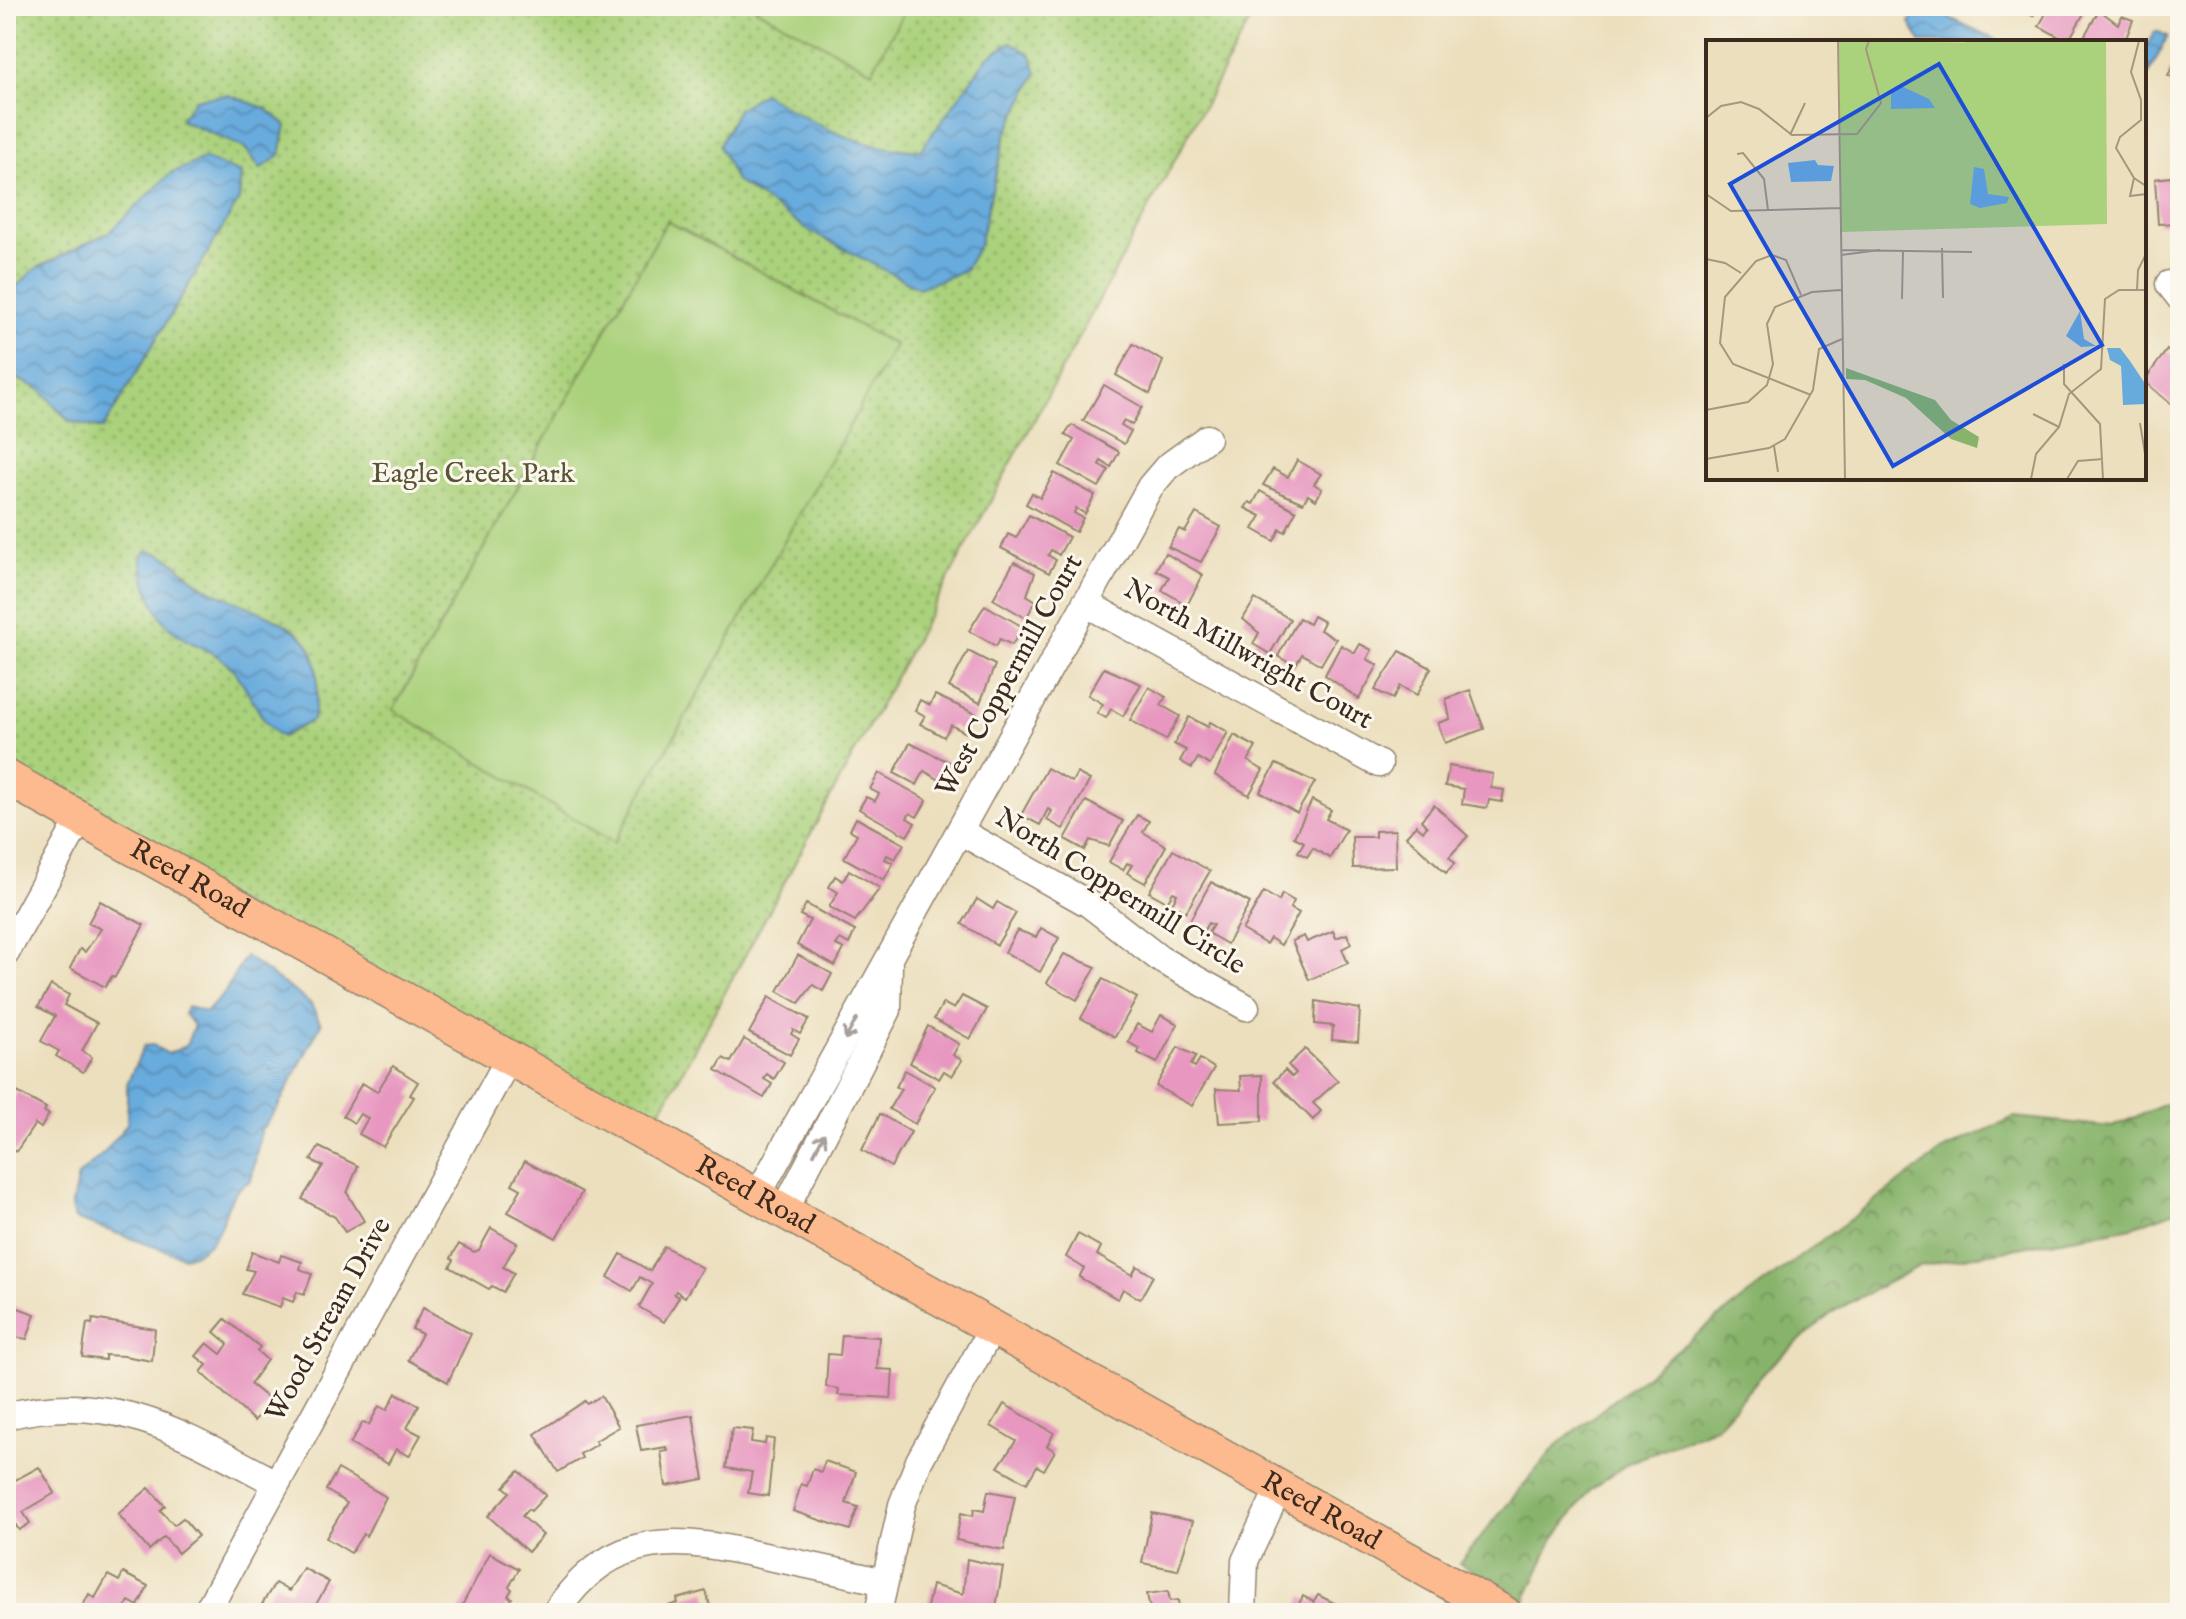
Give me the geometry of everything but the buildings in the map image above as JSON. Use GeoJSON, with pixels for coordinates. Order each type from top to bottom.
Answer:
{"type":"FeatureCollection","features":[{"type":"Feature","properties":{"kind":"main road","name":"Reed Road"},"geometry":{"type":"LineString","coordinates":[[6,777],[991,1330],[1504,1613]]}},
{"type":"Feature","properties":{"kind":"street","name":"West Coppermill Court"},"geometry":{"type":"LineString","coordinates":[[770,1205],[888,1010],[889,961],[1150,487],[1167,467],[1207,438]]}},
{"type":"Feature","properties":{"kind":"street","name":"North Millwright Court"},"geometry":{"type":"LineString","coordinates":[[1085,603],[1379,764]]}},
{"type":"Feature","properties":{"kind":"street"},"geometry":{"type":"LineString","coordinates":[[6,953],[80,819]]}},
{"type":"Feature","properties":{"kind":"street","name":"North Coppermill Circle"},"geometry":{"type":"LineString","coordinates":[[961,832],[1089,904],[1160,959],[1246,1007]]}},
{"type":"Feature","properties":{"kind":"street","name":"Wood Stream Drive"},"geometry":{"type":"LineString","coordinates":[[206,1613],[509,1058]]}},
{"type":"Feature","properties":{"kind":"street"},"geometry":{"type":"LineString","coordinates":[[878,1613],[902,1505],[919,1461],[991,1330]]}},
{"type":"Feature","properties":{"kind":"street"},"geometry":{"type":"LineString","coordinates":[[6,1416],[64,1407],[129,1413],[173,1429],[276,1483]]}},
{"type":"Feature","properties":{"kind":"street"},"geometry":{"type":"LineString","coordinates":[[1243,1613],[1245,1561],[1279,1488]]}},
{"type":"Feature","properties":{"kind":"street"},"geometry":{"type":"LineString","coordinates":[[555,1613],[574,1587],[595,1570],[626,1551],[662,1542],[708,1543],[884,1582]]}},
{"type":"Feature","properties":{"kind":"green space","name":"Eagle Creek Park"},"geometry":{"type":"Polygon","coordinates":[[[6,6],[1258,6],[649,1133],[6,772],[6,6]]]}},
{"type":"Feature","properties":{"kind":"green space"},"geometry":{"type":"Polygon","coordinates":[[[757,6],[907,6],[872,71],[756,9],[757,6]]]}},
{"type":"Feature","properties":{"kind":"green space"},"geometry":{"type":"Polygon","coordinates":[[[667,221],[895,345],[614,843],[393,710],[667,221]]]}},
{"type":"Feature","properties":{"kind":"green space"},"geometry":{"type":"Polygon","coordinates":[[[2180,1098],[2180,1209],[2132,1227],[1919,1266],[1834,1311],[1772,1364],[1716,1427],[1630,1462],[1591,1489],[1553,1540],[1525,1601],[1459,1563],[1556,1446],[1719,1317],[1943,1150],[2014,1117],[2112,1127],[2180,1098]]]}},
{"type":"Feature","properties":{"kind":"water"},"geometry":{"type":"Polygon","coordinates":[[[1919,7],[1930,9],[1998,40],[1920,40],[1910,23],[1913,12],[1919,7]]]}},
{"type":"Feature","properties":{"kind":"water"},"geometry":{"type":"Polygon","coordinates":[[[2156,31],[2168,36],[2146,79],[2146,46],[2156,31]]]}},
{"type":"Feature","properties":{"kind":"water"},"geometry":{"type":"Polygon","coordinates":[[[1011,42],[1031,55],[1037,73],[1005,136],[979,245],[964,271],[919,288],[811,232],[736,181],[719,146],[738,109],[763,93],[838,134],[878,146],[921,150],[987,58],[1011,42]]]}},
{"type":"Feature","properties":{"kind":"water"},"geometry":{"type":"Polygon","coordinates":[[[228,95],[265,108],[286,125],[280,155],[261,169],[245,148],[180,120],[195,99],[228,95]]]}},
{"type":"Feature","properties":{"kind":"water"},"geometry":{"type":"Polygon","coordinates":[[[204,159],[241,173],[239,200],[103,429],[69,421],[40,389],[6,374],[6,296],[35,269],[111,231],[171,173],[204,159]]]}},
{"type":"Feature","properties":{"kind":"water"},"geometry":{"type":"Polygon","coordinates":[[[146,551],[162,555],[203,586],[286,625],[306,641],[317,668],[313,720],[282,737],[267,723],[231,667],[169,627],[158,612],[147,586],[141,559],[146,551]]]}},
{"type":"Feature","properties":{"kind":"water"},"geometry":{"type":"Polygon","coordinates":[[[245,956],[310,1003],[321,1024],[277,1109],[261,1130],[251,1181],[232,1197],[211,1242],[200,1251],[184,1257],[75,1219],[71,1209],[78,1176],[104,1153],[127,1124],[127,1084],[144,1046],[153,1045],[168,1054],[186,1046],[194,1025],[184,1014],[187,1007],[206,1012],[224,994],[245,956]]]}}]}
